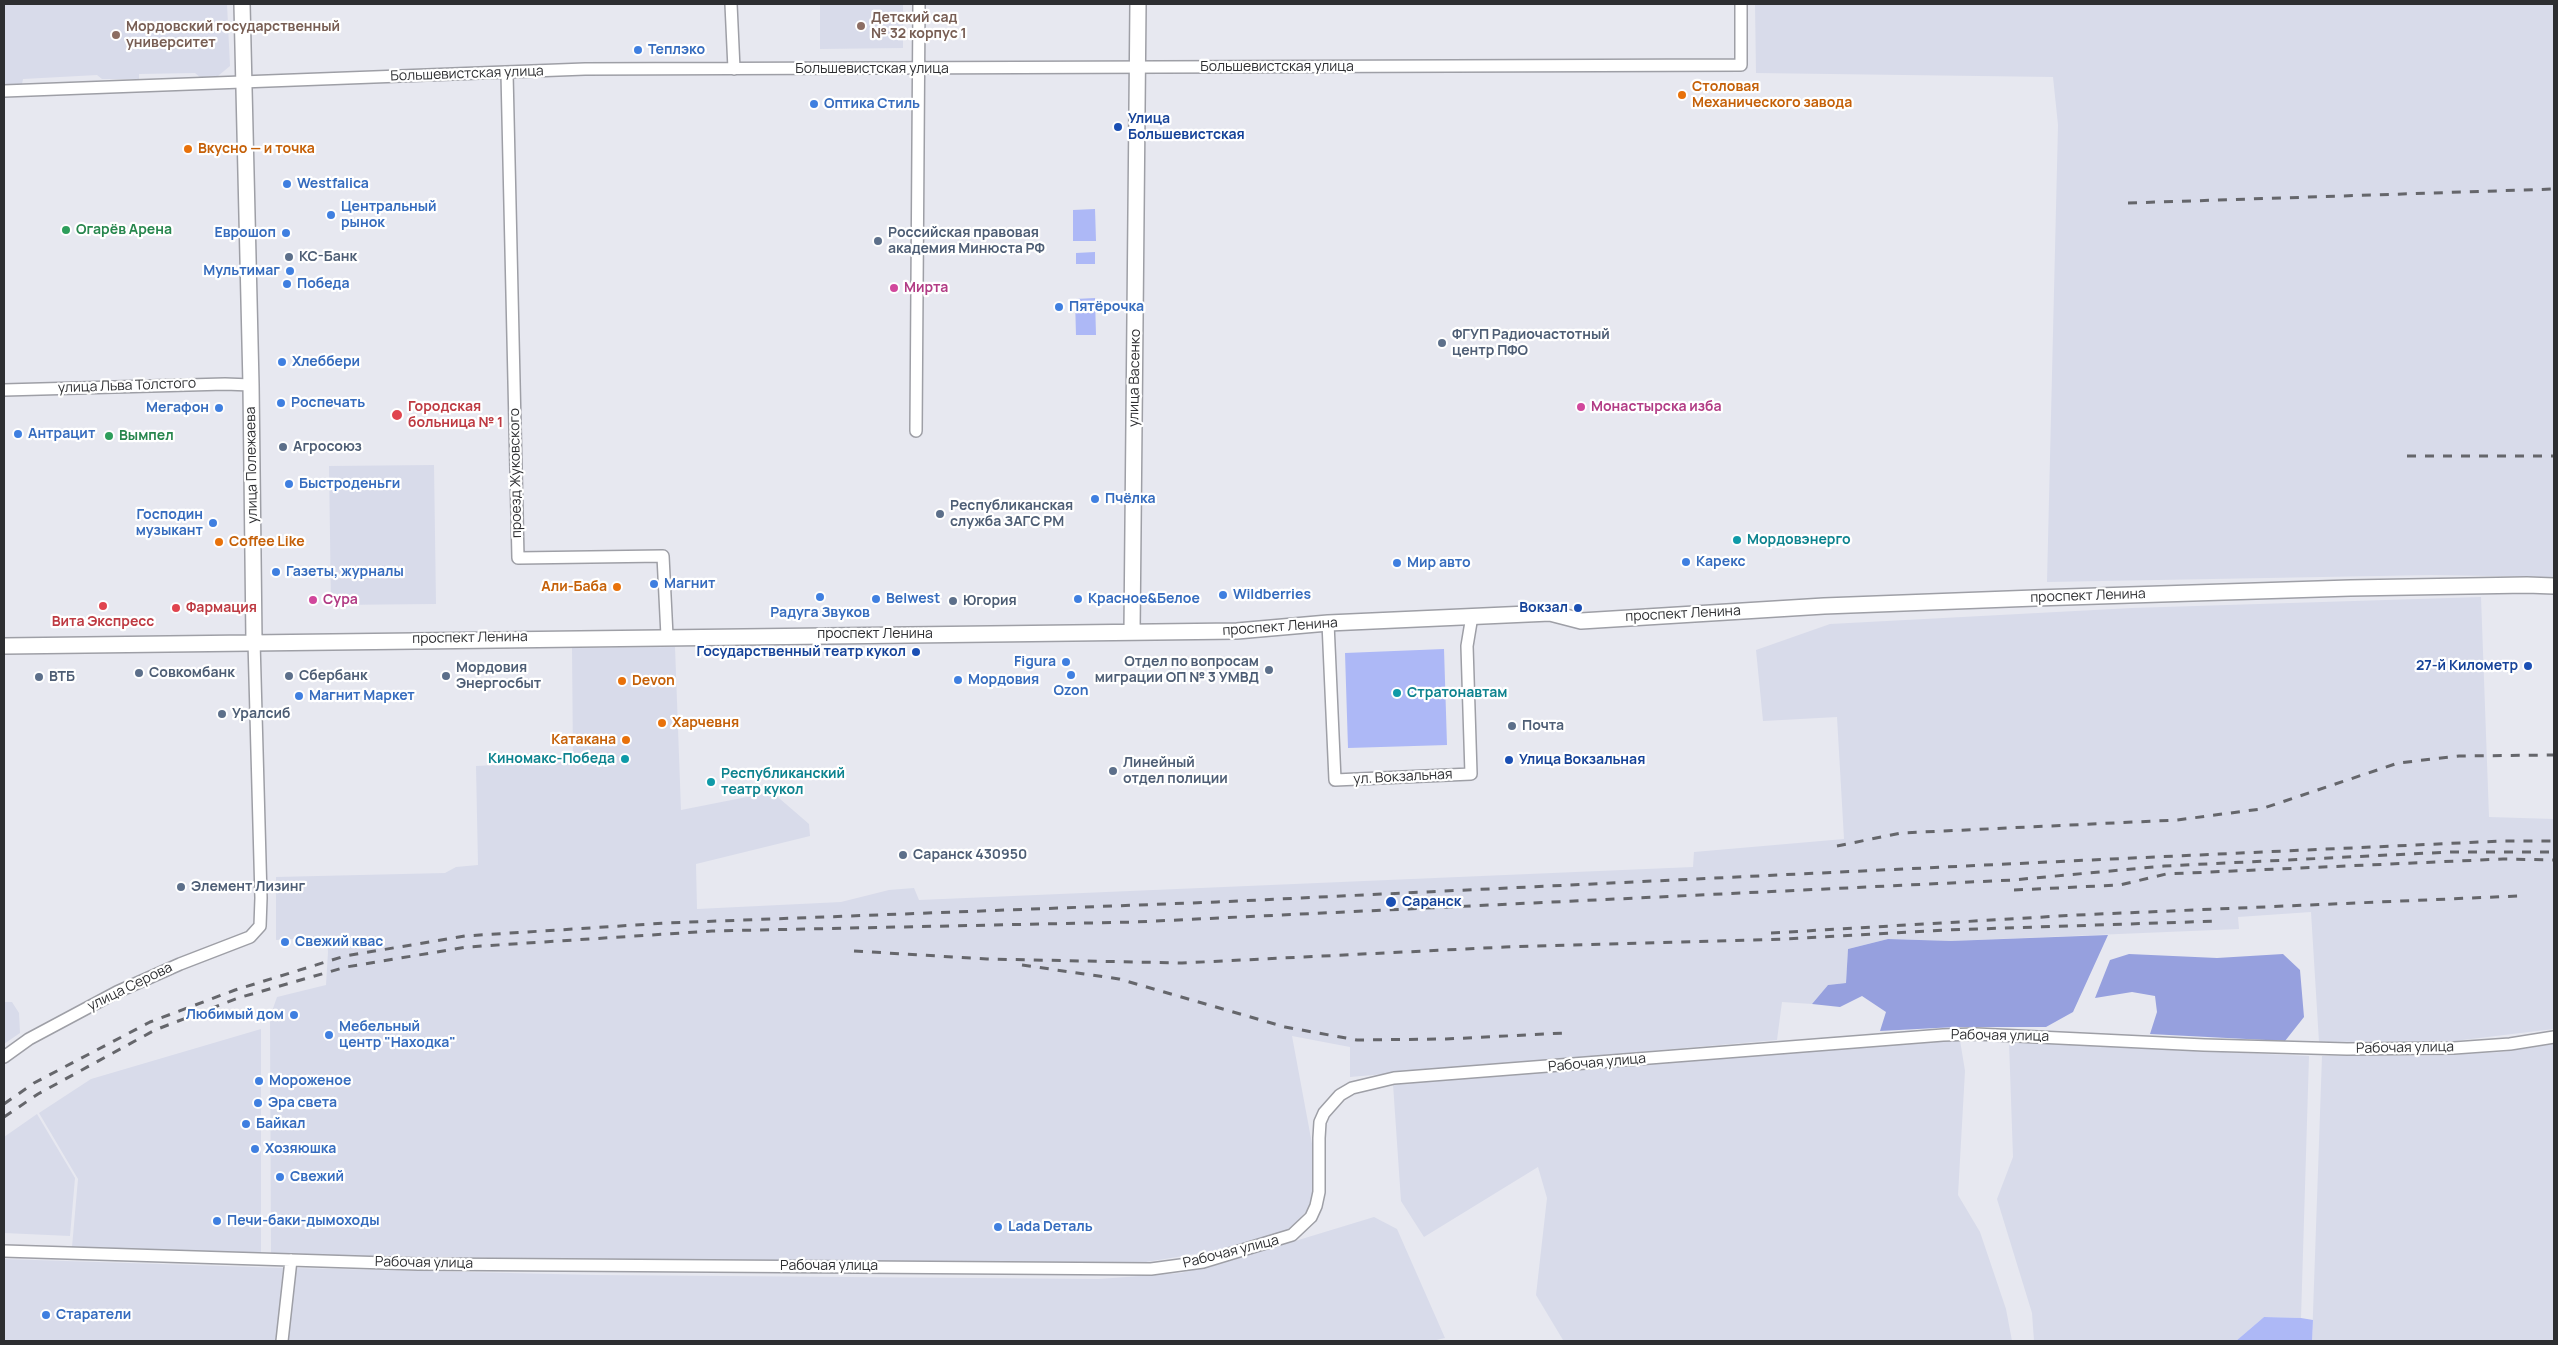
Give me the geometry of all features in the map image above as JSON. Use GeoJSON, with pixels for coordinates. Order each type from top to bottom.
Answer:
{"type":"FeatureCollection","features":[{"type":"Feature","properties":{"kind":"main road","name":"улица Полежаева"},"geometry":{"type":"LineString","coordinates":[[242,4],[251,386],[254,641]]}},
{"type":"Feature","properties":{"kind":"main road","name":"улица Васенко"},"geometry":{"type":"LineString","coordinates":[[1132,632],[1138,4]]}},
{"type":"Feature","properties":{"kind":"main road","name":"проспект Ленина"},"geometry":{"type":"LineString","coordinates":[[4,646],[254,641],[1237,631],[1328,623],[1550,613],[1581,621],[1824,606],[2044,597],[2527,584],[2554,586]]}},
{"type":"Feature","properties":{"kind":"street"},"geometry":{"type":"LineString","coordinates":[[731,4],[734,69]]}},
{"type":"Feature","properties":{"kind":"street"},"geometry":{"type":"LineString","coordinates":[[916,431],[919,4]]}},
{"type":"Feature","properties":{"kind":"street","name":"Большевистская улица"},"geometry":{"type":"LineString","coordinates":[[4,91],[585,70],[1741,65],[1741,4]]}},
{"type":"Feature","properties":{"kind":"street","name":"проезд Жуковского"},"geometry":{"type":"LineString","coordinates":[[506,73],[518,558],[663,556],[667,636]]}},
{"type":"Feature","properties":{"kind":"street","name":"улица Льва Толстого"},"geometry":{"type":"LineString","coordinates":[[4,390],[225,384],[251,386]]}},
{"type":"Feature","properties":{"kind":"street","name":"ул. Вокзальная"},"geometry":{"type":"LineString","coordinates":[[1328,623],[1335,780],[1471,774],[1467,646],[1472,616]]}},
{"type":"Feature","properties":{"kind":"street","name":"улица Полежаева"},"geometry":{"type":"LineString","coordinates":[[254,641],[261,898],[260,926]]}},
{"type":"Feature","properties":{"kind":"street","name":"улица Серова"},"geometry":{"type":"LineString","coordinates":[[4,1057],[29,1039],[117,992],[180,964],[250,937],[260,926]]}},
{"type":"Feature","properties":{"kind":"street","name":"Рабочая улица"},"geometry":{"type":"LineString","coordinates":[[4,1251],[418,1264],[1151,1269],[1203,1262],[1292,1235],[1310,1217],[1316,1206],[1319,1192],[1320,1122],[1324,1113],[1340,1095],[1352,1088],[1394,1078],[1943,1035],[1976,1034],[2347,1050],[2454,1048],[2510,1044],[2554,1037]]}},
{"type":"Feature","properties":{"kind":"street"},"geometry":{"type":"LineString","coordinates":[[282,1341],[291,1260]]}},
{"type":"Feature","properties":{"kind":"shaded area","name":"Мордовский государственный университет"},"geometry":{"type":"Polygon","coordinates":[[[4,4],[227,4],[230,66],[218,76],[201,78],[195,73],[139,74],[139,79],[102,79],[97,75],[23,79],[22,84],[4,84],[4,4]]]}},
{"type":"Feature","properties":{"kind":"shaded area","name":"Детский сад № 32 корпус 1"},"geometry":{"type":"Polygon","coordinates":[[[820,4],[903,4],[903,48],[820,49],[820,4]]]}},
{"type":"Feature","properties":{"kind":"shaded area"},"geometry":{"type":"Polygon","coordinates":[[[1755,4],[2554,4],[2554,577],[2432,575],[2047,582],[2058,125],[2053,77],[1756,73],[1755,4]]]}},
{"type":"Feature","properties":{"kind":"shaded area"},"geometry":{"type":"Polygon","coordinates":[[[1095,209],[1096,241],[1073,241],[1073,210],[1095,209]]]}},
{"type":"Feature","properties":{"kind":"shaded area"},"geometry":{"type":"Polygon","coordinates":[[[1095,252],[1095,264],[1076,264],[1076,253],[1095,252]]]}},
{"type":"Feature","properties":{"kind":"shaded area"},"geometry":{"type":"Polygon","coordinates":[[[1095,298],[1096,335],[1076,335],[1075,299],[1095,298]]]}},
{"type":"Feature","properties":{"kind":"shaded area"},"geometry":{"type":"Polygon","coordinates":[[[434,465],[436,604],[331,605],[329,466],[434,465]]]}},
{"type":"Feature","properties":{"kind":"shaded area"},"geometry":{"type":"Polygon","coordinates":[[[2481,597],[2489,817],[2554,819],[2554,1029],[2454,1041],[2319,1042],[2311,912],[2238,917],[2239,929],[1951,941],[1888,939],[1848,949],[1846,983],[1828,985],[1812,1004],[1782,1002],[1777,1040],[1350,1077],[1350,1047],[1292,1036],[1315,1160],[1316,1188],[1308,1209],[1292,1227],[1271,1238],[1232,1248],[1146,1262],[811,1262],[271,1255],[270,1017],[277,997],[326,985],[328,952],[327,937],[276,940],[276,877],[445,873],[456,867],[478,865],[476,766],[573,761],[572,648],[675,647],[681,810],[772,792],[809,824],[810,836],[696,864],[697,909],[841,902],[889,890],[914,888],[919,900],[1693,867],[1694,852],[1844,839],[1837,717],[1763,721],[1756,650],[1830,624],[2132,608],[2481,597]]]}},
{"type":"Feature","properties":{"kind":"shaded area"},"geometry":{"type":"Polygon","coordinates":[[[1444,649],[1447,745],[1348,748],[1345,653],[1444,649]]]}},
{"type":"Feature","properties":{"kind":"shaded area"},"geometry":{"type":"Polygon","coordinates":[[[2108,935],[2073,1012],[2046,1027],[1955,1027],[1880,1031],[1886,1012],[1862,996],[1840,1007],[1812,1004],[1828,985],[1846,983],[1848,949],[1888,939],[1951,941],[2108,935]]]}},
{"type":"Feature","properties":{"kind":"shaded area"},"geometry":{"type":"Polygon","coordinates":[[[2129,954],[2217,958],[2283,954],[2300,970],[2304,1017],[2285,1041],[2150,1034],[2157,1012],[2155,996],[2132,992],[2095,998],[2110,960],[2129,954]]]}},
{"type":"Feature","properties":{"kind":"shaded area"},"geometry":{"type":"Polygon","coordinates":[[[4,1002],[12,1002],[19,1013],[20,1033],[4,1044],[4,1002]]]}},
{"type":"Feature","properties":{"kind":"shaded area"},"geometry":{"type":"Polygon","coordinates":[[[261,1029],[261,1253],[72,1247],[78,1179],[39,1113],[91,1079],[261,1029]]]}},
{"type":"Feature","properties":{"kind":"shaded area"},"geometry":{"type":"Polygon","coordinates":[[[1960,1040],[1965,1071],[1958,1195],[1980,1232],[2006,1309],[2012,1341],[1563,1340],[1536,1295],[1547,1198],[1538,1167],[1424,1237],[1401,1201],[1393,1084],[1960,1040]]]}},
{"type":"Feature","properties":{"kind":"shaded area"},"geometry":{"type":"Polygon","coordinates":[[[2009,1042],[2309,1056],[2301,1318],[2264,1317],[2236,1341],[2034,1341],[2032,1313],[1997,1199],[2013,1157],[2009,1042]]]}},
{"type":"Feature","properties":{"kind":"shaded area"},"geometry":{"type":"Polygon","coordinates":[[[2554,1044],[2554,1341],[2312,1341],[2322,1056],[2424,1056],[2502,1052],[2554,1044]]]}},
{"type":"Feature","properties":{"kind":"shaded area"},"geometry":{"type":"Polygon","coordinates":[[[37,1114],[75,1178],[70,1236],[4,1233],[4,1137],[37,1114]]]}},
{"type":"Feature","properties":{"kind":"shaded area"},"geometry":{"type":"Polygon","coordinates":[[[1374,1217],[1397,1229],[1445,1338],[1432,1341],[287,1341],[294,1268],[596,1275],[1099,1279],[1180,1273],[1213,1266],[1374,1217]]]}},
{"type":"Feature","properties":{"kind":"shaded area"},"geometry":{"type":"Polygon","coordinates":[[[4,1259],[283,1268],[277,1341],[4,1341],[4,1259]]]}},
{"type":"Feature","properties":{"kind":"shaded area"},"geometry":{"type":"Polygon","coordinates":[[[2264,1317],[2313,1320],[2312,1341],[2236,1341],[2264,1317]]]}},
{"type":"Feature","properties":{"kind":"railway"},"geometry":{"type":"LineString","coordinates":[[2128,203],[2554,189]]}},
{"type":"Feature","properties":{"kind":"railway"},"geometry":{"type":"LineString","coordinates":[[2407,456],[2554,456]]}},
{"type":"Feature","properties":{"kind":"railway"},"geometry":{"type":"LineString","coordinates":[[1837,846],[1901,833],[2177,820],[2261,809],[2398,763],[2459,756],[2554,755]]}},
{"type":"Feature","properties":{"kind":"railway"},"geometry":{"type":"LineString","coordinates":[[4,1104],[34,1083],[150,1022],[235,990],[345,956],[465,936],[666,923],[1217,902],[2502,841],[2554,841]]}},
{"type":"Feature","properties":{"kind":"railway"},"geometry":{"type":"LineString","coordinates":[[4,1117],[38,1094],[155,1030],[238,998],[346,967],[467,947],[712,931],[1135,922],[2013,880],[2164,866],[2451,852],[2554,852]]}},
{"type":"Feature","properties":{"kind":"railway"},"geometry":{"type":"LineString","coordinates":[[2014,890],[2120,885],[2166,874],[2503,859],[2554,860]]}},
{"type":"Feature","properties":{"kind":"railway"},"geometry":{"type":"LineString","coordinates":[[1771,933],[2077,915],[2518,896]]}},
{"type":"Feature","properties":{"kind":"railway"},"geometry":{"type":"LineString","coordinates":[[854,951],[987,959],[1182,963],[1505,947],[1785,939],[1945,930],[2220,921]]}},
{"type":"Feature","properties":{"kind":"railway"},"geometry":{"type":"LineString","coordinates":[[1022,965],[1119,979],[1285,1027],[1357,1040],[1446,1039],[1565,1033]]}},
{"type":"Feature","properties":{"kind":"place","name":"Детский сад № 32 корпус 1"},"geometry":{"type":"Point","coordinates":[861,26]}},
{"type":"Feature","properties":{"kind":"place","name":"Мордовский государственный университет"},"geometry":{"type":"Point","coordinates":[116,35]}},
{"type":"Feature","properties":{"kind":"place","name":"Теплэко"},"geometry":{"type":"Point","coordinates":[638,50]}},
{"type":"Feature","properties":{"kind":"place","name":"Столовая Механического завода"},"geometry":{"type":"Point","coordinates":[1682,95]}},
{"type":"Feature","properties":{"kind":"place","name":"Оптика Стиль"},"geometry":{"type":"Point","coordinates":[814,104]}},
{"type":"Feature","properties":{"kind":"place","name":"Улица Большевистская"},"geometry":{"type":"Point","coordinates":[1118,127]}},
{"type":"Feature","properties":{"kind":"place","name":"Вкусно — и точка"},"geometry":{"type":"Point","coordinates":[188,149]}},
{"type":"Feature","properties":{"kind":"place","name":"Westfalica"},"geometry":{"type":"Point","coordinates":[287,184]}},
{"type":"Feature","properties":{"kind":"place","name":"Центральный рынок"},"geometry":{"type":"Point","coordinates":[331,215]}},
{"type":"Feature","properties":{"kind":"place","name":"Огарёв Арена"},"geometry":{"type":"Point","coordinates":[66,230]}},
{"type":"Feature","properties":{"kind":"place","name":"Еврошоп"},"geometry":{"type":"Point","coordinates":[286,233]}},
{"type":"Feature","properties":{"kind":"place","name":"Российская правовая академия Минюста РФ"},"geometry":{"type":"Point","coordinates":[878,241]}},
{"type":"Feature","properties":{"kind":"place","name":"КС-Банк"},"geometry":{"type":"Point","coordinates":[289,257]}},
{"type":"Feature","properties":{"kind":"place","name":"Мультимаг"},"geometry":{"type":"Point","coordinates":[290,271]}},
{"type":"Feature","properties":{"kind":"place","name":"Победа"},"geometry":{"type":"Point","coordinates":[287,284]}},
{"type":"Feature","properties":{"kind":"place","name":"Мирта"},"geometry":{"type":"Point","coordinates":[894,288]}},
{"type":"Feature","properties":{"kind":"place","name":"Пятёрочка"},"geometry":{"type":"Point","coordinates":[1059,307]}},
{"type":"Feature","properties":{"kind":"place","name":"ФГУП Радиочастотный центр ПФО"},"geometry":{"type":"Point","coordinates":[1442,343]}},
{"type":"Feature","properties":{"kind":"place","name":"Хлеббери"},"geometry":{"type":"Point","coordinates":[282,362]}},
{"type":"Feature","properties":{"kind":"place","name":"Роспечать"},"geometry":{"type":"Point","coordinates":[281,403]}},
{"type":"Feature","properties":{"kind":"place","name":"Монастырска изба"},"geometry":{"type":"Point","coordinates":[1581,407]}},
{"type":"Feature","properties":{"kind":"place","name":"Мегафон"},"geometry":{"type":"Point","coordinates":[219,408]}},
{"type":"Feature","properties":{"kind":"place","name":"Городская больница № 1"},"geometry":{"type":"Point","coordinates":[397,415]}},
{"type":"Feature","properties":{"kind":"place","name":"Антрацит"},"geometry":{"type":"Point","coordinates":[18,434]}},
{"type":"Feature","properties":{"kind":"place","name":"Вымпел"},"geometry":{"type":"Point","coordinates":[109,436]}},
{"type":"Feature","properties":{"kind":"place","name":"Агросоюз"},"geometry":{"type":"Point","coordinates":[283,447]}},
{"type":"Feature","properties":{"kind":"place","name":"Быстроденьги"},"geometry":{"type":"Point","coordinates":[289,484]}},
{"type":"Feature","properties":{"kind":"place","name":"Пчёлка"},"geometry":{"type":"Point","coordinates":[1095,499]}},
{"type":"Feature","properties":{"kind":"place","name":"Республиканская служба ЗАГС РМ"},"geometry":{"type":"Point","coordinates":[940,514]}},
{"type":"Feature","properties":{"kind":"place","name":"Господин музыкант"},"geometry":{"type":"Point","coordinates":[213,523]}},
{"type":"Feature","properties":{"kind":"place","name":"Мордовэнерго"},"geometry":{"type":"Point","coordinates":[1737,540]}},
{"type":"Feature","properties":{"kind":"place","name":"Coffee Like"},"geometry":{"type":"Point","coordinates":[219,542]}},
{"type":"Feature","properties":{"kind":"place","name":"Карекс"},"geometry":{"type":"Point","coordinates":[1686,562]}},
{"type":"Feature","properties":{"kind":"place","name":"Мир авто"},"geometry":{"type":"Point","coordinates":[1397,563]}},
{"type":"Feature","properties":{"kind":"place","name":"Газеты, журналы"},"geometry":{"type":"Point","coordinates":[276,572]}},
{"type":"Feature","properties":{"kind":"place","name":"Магнит"},"geometry":{"type":"Point","coordinates":[654,584]}},
{"type":"Feature","properties":{"kind":"place","name":"Али-Баба"},"geometry":{"type":"Point","coordinates":[617,587]}},
{"type":"Feature","properties":{"kind":"place","name":"Wildberries"},"geometry":{"type":"Point","coordinates":[1223,595]}},
{"type":"Feature","properties":{"kind":"place","name":"Радуга Звуков"},"geometry":{"type":"Point","coordinates":[820,597]}},
{"type":"Feature","properties":{"kind":"place","name":"Belwest"},"geometry":{"type":"Point","coordinates":[876,599]}},
{"type":"Feature","properties":{"kind":"place","name":"Красное&Белое"},"geometry":{"type":"Point","coordinates":[1078,599]}},
{"type":"Feature","properties":{"kind":"place","name":"Сура"},"geometry":{"type":"Point","coordinates":[313,600]}},
{"type":"Feature","properties":{"kind":"place","name":"Югория"},"geometry":{"type":"Point","coordinates":[953,601]}},
{"type":"Feature","properties":{"kind":"place","name":"Вита Экспресс"},"geometry":{"type":"Point","coordinates":[103,606]}},
{"type":"Feature","properties":{"kind":"place","name":"Фармация"},"geometry":{"type":"Point","coordinates":[176,608]}},
{"type":"Feature","properties":{"kind":"place","name":"Вокзал"},"geometry":{"type":"Point","coordinates":[1578,608]}},
{"type":"Feature","properties":{"kind":"place","name":"Государственный театр кукол"},"geometry":{"type":"Point","coordinates":[916,652]}},
{"type":"Feature","properties":{"kind":"place","name":"Figura"},"geometry":{"type":"Point","coordinates":[1066,662]}},
{"type":"Feature","properties":{"kind":"place","name":"27-й Километр"},"geometry":{"type":"Point","coordinates":[2528,666]}},
{"type":"Feature","properties":{"kind":"place","name":"Отдел по вопросам миграции ОП № 3 УМВД"},"geometry":{"type":"Point","coordinates":[1269,670]}},
{"type":"Feature","properties":{"kind":"place","name":"Совкомбанк"},"geometry":{"type":"Point","coordinates":[139,673]}},
{"type":"Feature","properties":{"kind":"place","name":"Ozon"},"geometry":{"type":"Point","coordinates":[1071,675]}},
{"type":"Feature","properties":{"kind":"place","name":"Сбербанк"},"geometry":{"type":"Point","coordinates":[289,676]}},
{"type":"Feature","properties":{"kind":"place","name":"Мордовия Энергосбыт"},"geometry":{"type":"Point","coordinates":[446,676]}},
{"type":"Feature","properties":{"kind":"place","name":"ВТБ"},"geometry":{"type":"Point","coordinates":[39,677]}},
{"type":"Feature","properties":{"kind":"place","name":"Мордовия"},"geometry":{"type":"Point","coordinates":[958,680]}},
{"type":"Feature","properties":{"kind":"place","name":"Devon"},"geometry":{"type":"Point","coordinates":[622,681]}},
{"type":"Feature","properties":{"kind":"place","name":"Стратонавтам"},"geometry":{"type":"Point","coordinates":[1397,693]}},
{"type":"Feature","properties":{"kind":"place","name":"Магнит Маркет"},"geometry":{"type":"Point","coordinates":[299,696]}},
{"type":"Feature","properties":{"kind":"place","name":"Уралсиб"},"geometry":{"type":"Point","coordinates":[222,714]}},
{"type":"Feature","properties":{"kind":"place","name":"Харчевня"},"geometry":{"type":"Point","coordinates":[662,723]}},
{"type":"Feature","properties":{"kind":"place","name":"Почта"},"geometry":{"type":"Point","coordinates":[1512,726]}},
{"type":"Feature","properties":{"kind":"place","name":"Катакана"},"geometry":{"type":"Point","coordinates":[626,740]}},
{"type":"Feature","properties":{"kind":"place","name":"Киномакс-Победа"},"geometry":{"type":"Point","coordinates":[625,759]}},
{"type":"Feature","properties":{"kind":"place","name":"Улица Вокзальная"},"geometry":{"type":"Point","coordinates":[1509,760]}},
{"type":"Feature","properties":{"kind":"place","name":"Линейный отдел полиции"},"geometry":{"type":"Point","coordinates":[1113,771]}},
{"type":"Feature","properties":{"kind":"place","name":"Республиканский театр кукол"},"geometry":{"type":"Point","coordinates":[711,782]}},
{"type":"Feature","properties":{"kind":"place","name":"Саранск 430950"},"geometry":{"type":"Point","coordinates":[903,855]}},
{"type":"Feature","properties":{"kind":"place","name":"Элемент Лизинг"},"geometry":{"type":"Point","coordinates":[181,887]}},
{"type":"Feature","properties":{"kind":"place","name":"Саранск"},"geometry":{"type":"Point","coordinates":[1391,902]}},
{"type":"Feature","properties":{"kind":"place","name":"Свежий квас"},"geometry":{"type":"Point","coordinates":[285,942]}},
{"type":"Feature","properties":{"kind":"place","name":"Любимый дом"},"geometry":{"type":"Point","coordinates":[294,1015]}},
{"type":"Feature","properties":{"kind":"place","name":"Мебельный центр \"Находка\""},"geometry":{"type":"Point","coordinates":[329,1035]}},
{"type":"Feature","properties":{"kind":"place","name":"Мороженое"},"geometry":{"type":"Point","coordinates":[259,1081]}},
{"type":"Feature","properties":{"kind":"place","name":"Эра света"},"geometry":{"type":"Point","coordinates":[258,1103]}},
{"type":"Feature","properties":{"kind":"place","name":"Байкал"},"geometry":{"type":"Point","coordinates":[246,1124]}},
{"type":"Feature","properties":{"kind":"place","name":"Хозяюшка"},"geometry":{"type":"Point","coordinates":[255,1149]}},
{"type":"Feature","properties":{"kind":"place","name":"Свежий"},"geometry":{"type":"Point","coordinates":[280,1177]}},
{"type":"Feature","properties":{"kind":"place","name":"Печи-баки-дымоходы"},"geometry":{"type":"Point","coordinates":[217,1221]}},
{"type":"Feature","properties":{"kind":"place","name":"Lada Dеталь"},"geometry":{"type":"Point","coordinates":[998,1227]}},
{"type":"Feature","properties":{"kind":"place","name":"Старатели"},"geometry":{"type":"Point","coordinates":[46,1315]}}]}
